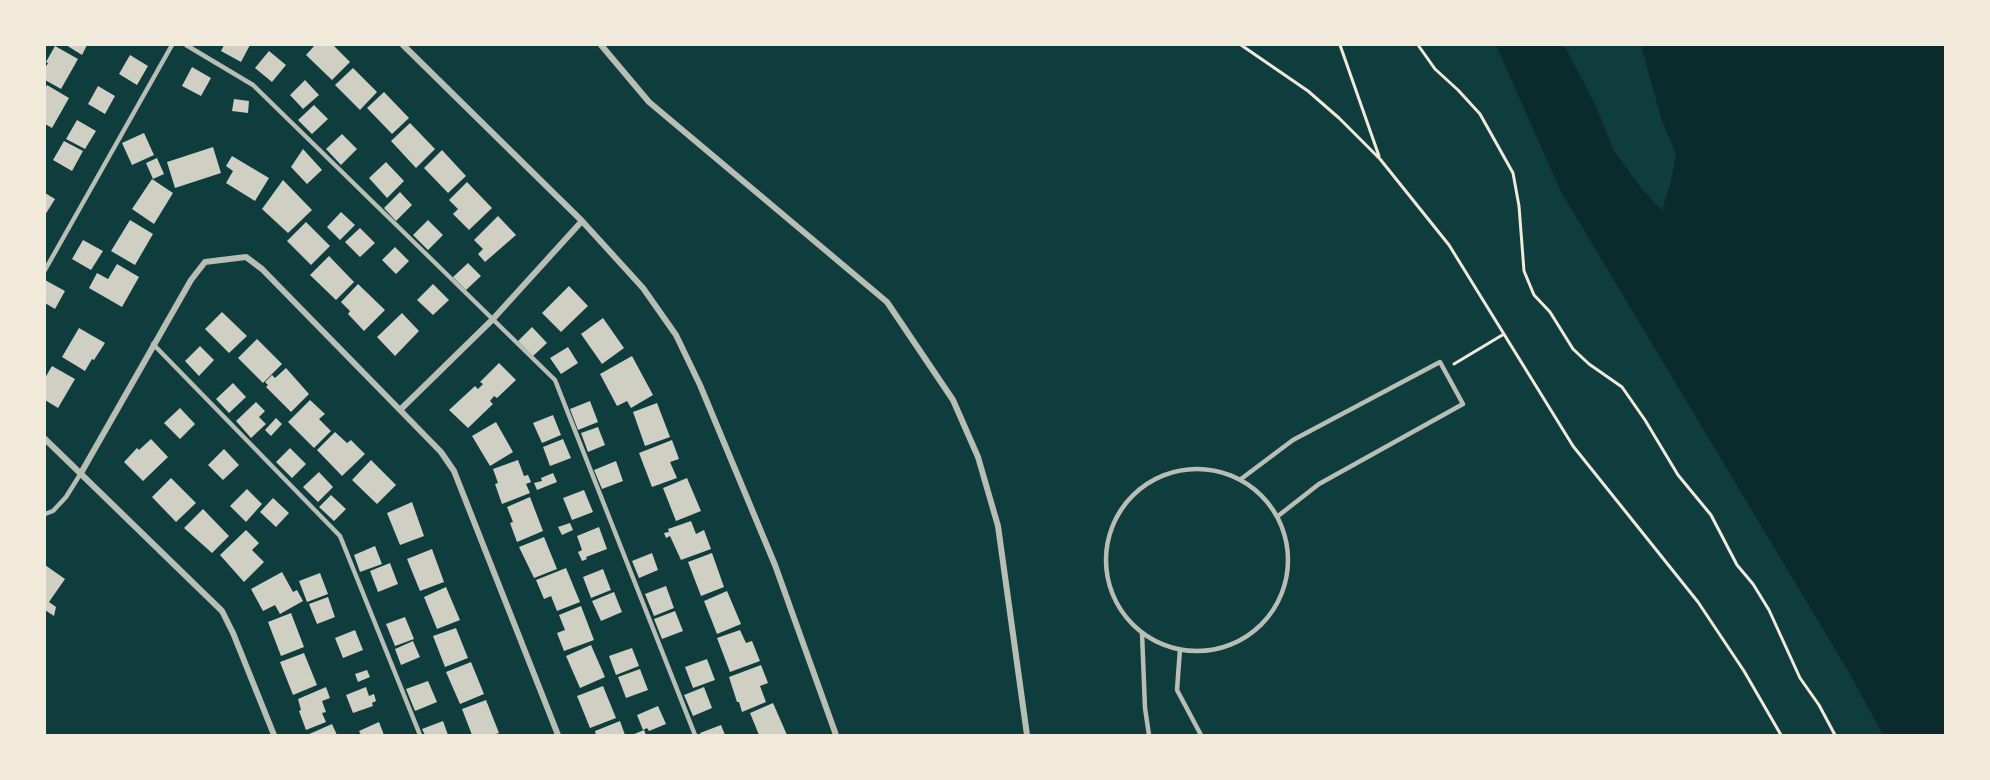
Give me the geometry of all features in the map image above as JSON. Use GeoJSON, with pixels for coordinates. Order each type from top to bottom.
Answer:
{"type":"FeatureCollection","features":[{"type":"Feature","properties":{"kind":"street"},"geometry":{"type":"LineString","coordinates":[[403,45],[582,221],[643,288],[675,335],[700,385],[775,565],[836,735]]}},
{"type":"Feature","properties":{"kind":"street"},"geometry":{"type":"LineString","coordinates":[[601,45],[649,102],[887,302],[953,400],[978,457],[998,526],[1027,735]]}},
{"type":"Feature","properties":{"kind":"street"},"geometry":{"type":"LineString","coordinates":[[400,410],[493,319],[582,221]]}},
{"type":"Feature","properties":{"kind":"street"},"geometry":{"type":"LineString","coordinates":[[81,473],[191,280],[205,262],[246,257],[262,269],[441,452],[454,471],[558,735]]}},
{"type":"Feature","properties":{"kind":"street"},"geometry":{"type":"LineString","coordinates":[[45,439],[222,610],[274,735]]}},
{"type":"Feature","properties":{"kind":"lane"},"geometry":{"type":"LineString","coordinates":[[45,270],[172,45]]}},
{"type":"Feature","properties":{"kind":"lane"},"geometry":{"type":"LineString","coordinates":[[186,45],[253,85],[555,380],[695,735]]}},
{"type":"Feature","properties":{"kind":"lane"},"geometry":{"type":"LineString","coordinates":[[153,344],[340,536],[420,735]]}},
{"type":"Feature","properties":{"kind":"lane"},"geometry":{"type":"LineString","coordinates":[[1241,479],[1293,440],[1440,362],[1462,404],[1319,484],[1278,516]]}},
{"type":"Feature","properties":{"kind":"lane"},"geometry":{"type":"LineString","coordinates":[[1188,469],[1223,472],[1241,479],[1257,490],[1278,516],[1288,554],[1285,584],[1272,613],[1246,637],[1220,648],[1203,651],[1166,646],[1142,633],[1120,609],[1110,586],[1106,565],[1108,539],[1122,508],[1141,488],[1168,473],[1188,469]]}},
{"type":"Feature","properties":{"kind":"lane"},"geometry":{"type":"LineString","coordinates":[[45,514],[53,511],[81,473]]}},
{"type":"Feature","properties":{"kind":"lane"},"geometry":{"type":"LineString","coordinates":[[1142,633],[1145,708],[1149,735]]}},
{"type":"Feature","properties":{"kind":"lane"},"geometry":{"type":"LineString","coordinates":[[1180,649],[1177,690],[1201,735]]}},
{"type":"Feature","properties":{"kind":"path"},"geometry":{"type":"LineString","coordinates":[[1241,45],[1308,91],[1339,118],[1380,159],[1449,245],[1573,446],[1698,602],[1744,671],[1781,735]]}},
{"type":"Feature","properties":{"kind":"path"},"geometry":{"type":"LineString","coordinates":[[1340,45],[1380,159]]}},
{"type":"Feature","properties":{"kind":"path"},"geometry":{"type":"LineString","coordinates":[[1418,45],[1435,69],[1480,114],[1513,173],[1519,206],[1524,271],[1529,286],[1550,312],[1573,349],[1589,364],[1622,387],[1678,475],[1711,515],[1737,565],[1753,584],[1769,610],[1800,678],[1819,705],[1835,735]]}},
{"type":"Feature","properties":{"kind":"path"},"geometry":{"type":"LineString","coordinates":[[1444,369],[1504,334]]}},
{"type":"Feature","properties":{"kind":"water"},"geometry":{"type":"Polygon","coordinates":[[[1496,45],[1564,45],[1595,104],[1614,151],[1641,188],[1662,211],[1676,154],[1661,118],[1641,45],[1945,45],[1945,735],[1883,735],[1850,674],[1561,192],[1496,45]]]}},
{"type":"Feature","properties":{"kind":"building"},"geometry":{"type":"Polygon","coordinates":[[[66,45],[87,45],[82,55],[66,45]]]}},
{"type":"Feature","properties":{"kind":"building"},"geometry":{"type":"Polygon","coordinates":[[[224,45],[250,45],[241,62],[221,51],[224,45]]]}},
{"type":"Feature","properties":{"kind":"building"},"geometry":{"type":"Polygon","coordinates":[[[315,45],[333,45],[350,62],[332,80],[306,55],[315,45]]]}},
{"type":"Feature","properties":{"kind":"building"},"geometry":{"type":"Polygon","coordinates":[[[55,46],[78,59],[61,89],[45,80],[45,68],[48,63],[46,62],[55,46]]]}},
{"type":"Feature","properties":{"kind":"building"},"geometry":{"type":"Polygon","coordinates":[[[269,51],[286,65],[272,82],[255,68],[269,51]]]}},
{"type":"Feature","properties":{"kind":"building"},"geometry":{"type":"Polygon","coordinates":[[[130,55],[148,66],[137,85],[119,74],[130,55]]]}},
{"type":"Feature","properties":{"kind":"building"},"geometry":{"type":"Polygon","coordinates":[[[192,67],[211,78],[201,96],[182,86],[192,67]]]}},
{"type":"Feature","properties":{"kind":"building"},"geometry":{"type":"Polygon","coordinates":[[[353,68],[377,92],[360,110],[335,85],[353,68]]]}},
{"type":"Feature","properties":{"kind":"building"},"geometry":{"type":"Polygon","coordinates":[[[305,80],[319,95],[303,109],[290,95],[305,80]]]}},
{"type":"Feature","properties":{"kind":"building"},"geometry":{"type":"Polygon","coordinates":[[[47,85],[69,98],[52,128],[45,124],[47,85]]]}},
{"type":"Feature","properties":{"kind":"building"},"geometry":{"type":"Polygon","coordinates":[[[98,86],[115,96],[105,114],[88,104],[98,86]]]}},
{"type":"Feature","properties":{"kind":"building"},"geometry":{"type":"Polygon","coordinates":[[[384,92],[409,118],[392,134],[367,108],[384,92]]]}},
{"type":"Feature","properties":{"kind":"building"},"geometry":{"type":"Polygon","coordinates":[[[234,99],[249,101],[248,113],[232,111],[234,99]]]}},
{"type":"Feature","properties":{"kind":"building"},"geometry":{"type":"Polygon","coordinates":[[[314,105],[328,119],[312,134],[298,120],[314,105]]]}},
{"type":"Feature","properties":{"kind":"building"},"geometry":{"type":"Polygon","coordinates":[[[77,120],[96,131],[85,149],[66,139],[77,120]]]}},
{"type":"Feature","properties":{"kind":"building"},"geometry":{"type":"Polygon","coordinates":[[[410,123],[435,149],[416,168],[391,141],[410,123]]]}},
{"type":"Feature","properties":{"kind":"building"},"geometry":{"type":"Polygon","coordinates":[[[144,133],[154,155],[132,165],[122,143],[144,133]]]}},
{"type":"Feature","properties":{"kind":"building"},"geometry":{"type":"Polygon","coordinates":[[[342,134],[357,149],[341,165],[326,149],[342,134]]]}},
{"type":"Feature","properties":{"kind":"building"},"geometry":{"type":"Polygon","coordinates":[[[64,141],[83,151],[72,171],[53,160],[64,141]]]}},
{"type":"Feature","properties":{"kind":"building"},"geometry":{"type":"Polygon","coordinates":[[[213,147],[221,173],[175,188],[167,162],[213,147]]]}},
{"type":"Feature","properties":{"kind":"building"},"geometry":{"type":"Polygon","coordinates":[[[303,149],[322,170],[307,184],[291,167],[303,149]]]}},
{"type":"Feature","properties":{"kind":"building"},"geometry":{"type":"Polygon","coordinates":[[[442,150],[466,176],[448,193],[424,168],[442,150]]]}},
{"type":"Feature","properties":{"kind":"building"},"geometry":{"type":"Polygon","coordinates":[[[232,156],[269,178],[255,201],[226,183],[233,171],[226,166],[232,156]]]}},
{"type":"Feature","properties":{"kind":"building"},"geometry":{"type":"Polygon","coordinates":[[[157,158],[164,174],[153,179],[146,163],[157,158]]]}},
{"type":"Feature","properties":{"kind":"building"},"geometry":{"type":"Polygon","coordinates":[[[386,162],[404,181],[387,198],[369,178],[386,162]]]}},
{"type":"Feature","properties":{"kind":"building"},"geometry":{"type":"Polygon","coordinates":[[[152,179],[173,193],[154,224],[132,209],[152,179]]]}},
{"type":"Feature","properties":{"kind":"building"},"geometry":{"type":"Polygon","coordinates":[[[283,180],[312,210],[288,233],[262,209],[283,180]]]}},
{"type":"Feature","properties":{"kind":"building"},"geometry":{"type":"Polygon","coordinates":[[[467,182],[492,208],[469,230],[453,214],[458,209],[449,200],[467,182]]]}},
{"type":"Feature","properties":{"kind":"building"},"geometry":{"type":"Polygon","coordinates":[[[400,192],[412,205],[396,221],[384,208],[400,192]]]}},
{"type":"Feature","properties":{"kind":"building"},"geometry":{"type":"Polygon","coordinates":[[[45,193],[55,199],[45,215],[45,193]]]}},
{"type":"Feature","properties":{"kind":"building"},"geometry":{"type":"Polygon","coordinates":[[[341,212],[355,225],[340,240],[327,227],[341,212]]]}},
{"type":"Feature","properties":{"kind":"building"},"geometry":{"type":"Polygon","coordinates":[[[498,216],[516,235],[485,262],[478,254],[483,249],[474,240],[498,216]]]}},
{"type":"Feature","properties":{"kind":"building"},"geometry":{"type":"Polygon","coordinates":[[[130,220],[153,234],[135,265],[111,251],[130,220]]]}},
{"type":"Feature","properties":{"kind":"building"},"geometry":{"type":"Polygon","coordinates":[[[428,220],[443,235],[428,250],[413,235],[428,220]]]}},
{"type":"Feature","properties":{"kind":"building"},"geometry":{"type":"Polygon","coordinates":[[[306,222],[330,246],[311,265],[287,241],[306,222]]]}},
{"type":"Feature","properties":{"kind":"building"},"geometry":{"type":"Polygon","coordinates":[[[360,228],[375,243],[360,257],[345,242],[360,228]]]}},
{"type":"Feature","properties":{"kind":"building"},"geometry":{"type":"Polygon","coordinates":[[[83,240],[103,251],[91,270],[72,259],[83,240]]]}},
{"type":"Feature","properties":{"kind":"building"},"geometry":{"type":"Polygon","coordinates":[[[395,247],[409,261],[396,274],[382,260],[395,247]]]}},
{"type":"Feature","properties":{"kind":"building"},"geometry":{"type":"Polygon","coordinates":[[[329,256],[354,282],[336,300],[310,275],[329,256]]]}},
{"type":"Feature","properties":{"kind":"building"},"geometry":{"type":"Polygon","coordinates":[[[468,263],[481,276],[466,290],[453,277],[468,263]]]}},
{"type":"Feature","properties":{"kind":"building"},"geometry":{"type":"Polygon","coordinates":[[[117,264],[139,277],[122,307],[89,288],[97,273],[108,279],[117,264]]]}},
{"type":"Feature","properties":{"kind":"building"},"geometry":{"type":"Polygon","coordinates":[[[45,280],[65,291],[55,309],[45,303],[45,280]]]}},
{"type":"Feature","properties":{"kind":"building"},"geometry":{"type":"Polygon","coordinates":[[[358,284],[385,310],[364,331],[348,314],[350,311],[341,302],[358,284]]]}},
{"type":"Feature","properties":{"kind":"building"},"geometry":{"type":"Polygon","coordinates":[[[433,284],[449,300],[433,315],[417,300],[433,284]]]}},
{"type":"Feature","properties":{"kind":"building"},"geometry":{"type":"Polygon","coordinates":[[[569,286],[588,306],[561,332],[542,313],[569,286]]]}},
{"type":"Feature","properties":{"kind":"building"},"geometry":{"type":"Polygon","coordinates":[[[222,312],[247,336],[229,353],[205,329],[222,312]]]}},
{"type":"Feature","properties":{"kind":"building"},"geometry":{"type":"Polygon","coordinates":[[[402,313],[419,331],[395,356],[377,337],[402,313]]]}},
{"type":"Feature","properties":{"kind":"building"},"geometry":{"type":"Polygon","coordinates":[[[603,318],[624,348],[602,364],[581,334],[603,318]]]}},
{"type":"Feature","properties":{"kind":"building"},"geometry":{"type":"Polygon","coordinates":[[[532,327],[547,343],[533,356],[518,341],[532,327]]]}},
{"type":"Feature","properties":{"kind":"building"},"geometry":{"type":"Polygon","coordinates":[[[79,328],[105,343],[85,371],[62,357],[79,328]]]}},
{"type":"Feature","properties":{"kind":"building"},"geometry":{"type":"Polygon","coordinates":[[[257,339],[282,364],[263,383],[238,358],[257,339]]]}},
{"type":"Feature","properties":{"kind":"building"},"geometry":{"type":"Polygon","coordinates":[[[200,346],[214,360],[199,376],[185,361],[200,346]]]}},
{"type":"Feature","properties":{"kind":"building"},"geometry":{"type":"Polygon","coordinates":[[[568,347],[578,363],[561,374],[550,358],[568,347]]]}},
{"type":"Feature","properties":{"kind":"building"},"geometry":{"type":"Polygon","coordinates":[[[632,356],[653,395],[631,408],[627,401],[617,406],[600,374],[632,356]]]}},
{"type":"Feature","properties":{"kind":"building"},"geometry":{"type":"Polygon","coordinates":[[[499,363],[516,380],[497,398],[494,396],[490,401],[493,404],[468,428],[449,410],[475,386],[478,389],[483,384],[480,382],[499,363]]]}},
{"type":"Feature","properties":{"kind":"building"},"geometry":{"type":"Polygon","coordinates":[[[52,366],[75,379],[58,408],[45,400],[45,378],[52,366]]]}},
{"type":"Feature","properties":{"kind":"building"},"geometry":{"type":"Polygon","coordinates":[[[286,368],[309,394],[291,412],[266,387],[268,385],[265,382],[272,375],[275,378],[286,368]]]}},
{"type":"Feature","properties":{"kind":"building"},"geometry":{"type":"Polygon","coordinates":[[[233,383],[246,397],[229,413],[216,399],[233,383]]]}},
{"type":"Feature","properties":{"kind":"building"},"geometry":{"type":"Polygon","coordinates":[[[310,400],[325,414],[319,419],[331,431],[314,448],[288,422],[310,400]]]}},
{"type":"Feature","properties":{"kind":"building"},"geometry":{"type":"Polygon","coordinates":[[[590,401],[598,422],[578,430],[570,409],[590,401]]]}},
{"type":"Feature","properties":{"kind":"building"},"geometry":{"type":"Polygon","coordinates":[[[256,402],[265,411],[259,417],[266,424],[251,438],[236,421],[256,402]]]}},
{"type":"Feature","properties":{"kind":"building"},"geometry":{"type":"Polygon","coordinates":[[[657,403],[670,437],[645,446],[633,412],[657,403]]]}},
{"type":"Feature","properties":{"kind":"building"},"geometry":{"type":"Polygon","coordinates":[[[180,408],[195,424],[180,439],[164,423],[180,408]]]}},
{"type":"Feature","properties":{"kind":"building"},"geometry":{"type":"Polygon","coordinates":[[[553,415],[561,435],[542,443],[533,423],[553,415]]]}},
{"type":"Feature","properties":{"kind":"building"},"geometry":{"type":"Polygon","coordinates":[[[276,418],[282,424],[271,436],[265,430],[276,418]]]}},
{"type":"Feature","properties":{"kind":"building"},"geometry":{"type":"Polygon","coordinates":[[[496,422],[513,452],[490,466],[472,436],[496,422]]]}},
{"type":"Feature","properties":{"kind":"building"},"geometry":{"type":"Polygon","coordinates":[[[598,427],[605,445],[588,452],[581,433],[598,427]]]}},
{"type":"Feature","properties":{"kind":"building"},"geometry":{"type":"Polygon","coordinates":[[[335,432],[347,443],[351,440],[365,454],[342,476],[317,450],[335,432]]]}},
{"type":"Feature","properties":{"kind":"building"},"geometry":{"type":"Polygon","coordinates":[[[151,439],[168,457],[143,481],[124,462],[137,448],[139,450],[151,439]]]}},
{"type":"Feature","properties":{"kind":"building"},"geometry":{"type":"Polygon","coordinates":[[[563,439],[571,458],[550,466],[543,447],[563,439]]]}},
{"type":"Feature","properties":{"kind":"building"},"geometry":{"type":"Polygon","coordinates":[[[672,440],[679,459],[670,462],[677,478],[652,487],[639,453],[672,440]]]}},
{"type":"Feature","properties":{"kind":"building"},"geometry":{"type":"Polygon","coordinates":[[[290,448],[306,464],[292,478],[276,462],[290,448]]]}},
{"type":"Feature","properties":{"kind":"building"},"geometry":{"type":"Polygon","coordinates":[[[224,449],[239,465],[223,480],[208,465],[224,449]]]}},
{"type":"Feature","properties":{"kind":"building"},"geometry":{"type":"Polygon","coordinates":[[[371,460],[396,485],[377,504],[352,480],[371,460]]]}},
{"type":"Feature","properties":{"kind":"building"},"geometry":{"type":"Polygon","coordinates":[[[518,460],[524,476],[528,475],[531,482],[526,484],[530,493],[502,504],[493,469],[518,460]]]}},
{"type":"Feature","properties":{"kind":"building"},"geometry":{"type":"Polygon","coordinates":[[[616,461],[623,481],[602,489],[594,470],[616,461]]]}},
{"type":"Feature","properties":{"kind":"building"},"geometry":{"type":"Polygon","coordinates":[[[319,472],[333,487],[318,502],[303,487],[319,472]]]}},
{"type":"Feature","properties":{"kind":"building"},"geometry":{"type":"Polygon","coordinates":[[[553,473],[557,482],[537,490],[534,483],[542,481],[541,478],[553,473]]]}},
{"type":"Feature","properties":{"kind":"building"},"geometry":{"type":"Polygon","coordinates":[[[171,478],[196,503],[176,522],[152,497],[171,478]]]}},
{"type":"Feature","properties":{"kind":"building"},"geometry":{"type":"Polygon","coordinates":[[[687,478],[701,511],[676,521],[663,488],[687,478]]]}},
{"type":"Feature","properties":{"kind":"building"},"geometry":{"type":"Polygon","coordinates":[[[247,489],[262,504],[246,522],[230,506],[247,489]]]}},
{"type":"Feature","properties":{"kind":"building"},"geometry":{"type":"Polygon","coordinates":[[[584,490],[593,512],[572,520],[563,498],[584,490]]]}},
{"type":"Feature","properties":{"kind":"building"},"geometry":{"type":"Polygon","coordinates":[[[331,495],[346,509],[334,521],[319,507],[331,495]]]}},
{"type":"Feature","properties":{"kind":"building"},"geometry":{"type":"Polygon","coordinates":[[[530,497],[543,531],[517,542],[507,507],[530,497]]]}},
{"type":"Feature","properties":{"kind":"building"},"geometry":{"type":"Polygon","coordinates":[[[273,498],[289,513],[276,527],[260,512],[273,498]]]}},
{"type":"Feature","properties":{"kind":"building"},"geometry":{"type":"Polygon","coordinates":[[[412,502],[424,536],[400,545],[387,513],[412,502]]]}},
{"type":"Feature","properties":{"kind":"building"},"geometry":{"type":"Polygon","coordinates":[[[203,509],[229,536],[212,553],[184,528],[203,509]]]}},
{"type":"Feature","properties":{"kind":"building"},"geometry":{"type":"Polygon","coordinates":[[[691,521],[696,534],[704,530],[711,549],[681,560],[670,536],[666,538],[664,533],[669,532],[668,529],[691,521]]]}},
{"type":"Feature","properties":{"kind":"building"},"geometry":{"type":"Polygon","coordinates":[[[570,523],[573,530],[562,535],[558,527],[570,523]]]}},
{"type":"Feature","properties":{"kind":"building"},"geometry":{"type":"Polygon","coordinates":[[[599,527],[607,549],[586,557],[587,559],[582,561],[578,552],[582,550],[577,536],[599,527]]]}},
{"type":"Feature","properties":{"kind":"building"},"geometry":{"type":"Polygon","coordinates":[[[246,530],[259,543],[252,550],[264,562],[244,582],[220,555],[246,530]]]}},
{"type":"Feature","properties":{"kind":"building"},"geometry":{"type":"Polygon","coordinates":[[[544,537],[557,569],[534,578],[519,547],[544,537]]]}},
{"type":"Feature","properties":{"kind":"building"},"geometry":{"type":"Polygon","coordinates":[[[375,546],[382,564],[360,572],[354,555],[375,546]]]}},
{"type":"Feature","properties":{"kind":"building"},"geometry":{"type":"Polygon","coordinates":[[[432,549],[444,582],[420,591],[407,559],[432,549]]]}},
{"type":"Feature","properties":{"kind":"building"},"geometry":{"type":"Polygon","coordinates":[[[652,553],[658,570],[639,578],[632,561],[652,553]]]}},
{"type":"Feature","properties":{"kind":"building"},"geometry":{"type":"Polygon","coordinates":[[[712,553],[724,587],[701,596],[688,562],[712,553]]]}},
{"type":"Feature","properties":{"kind":"building"},"geometry":{"type":"Polygon","coordinates":[[[390,563],[398,584],[378,592],[370,571],[390,563]]]}},
{"type":"Feature","properties":{"kind":"building"},"geometry":{"type":"Polygon","coordinates":[[[45,565],[65,579],[49,602],[56,607],[54,616],[45,610],[45,565]]]}},
{"type":"Feature","properties":{"kind":"building"},"geometry":{"type":"Polygon","coordinates":[[[566,568],[580,602],[557,611],[551,596],[544,599],[536,580],[566,568]]]}},
{"type":"Feature","properties":{"kind":"building"},"geometry":{"type":"Polygon","coordinates":[[[603,569],[611,590],[591,598],[583,577],[603,569]]]}},
{"type":"Feature","properties":{"kind":"building"},"geometry":{"type":"Polygon","coordinates":[[[282,572],[293,592],[297,590],[303,601],[280,614],[275,605],[263,611],[251,589],[282,572]]]}},
{"type":"Feature","properties":{"kind":"building"},"geometry":{"type":"Polygon","coordinates":[[[320,573],[328,594],[307,602],[299,581],[320,573]]]}},
{"type":"Feature","properties":{"kind":"building"},"geometry":{"type":"Polygon","coordinates":[[[666,586],[674,608],[654,616],[645,594],[666,586]]]}},
{"type":"Feature","properties":{"kind":"building"},"geometry":{"type":"Polygon","coordinates":[[[446,587],[460,620],[437,629],[424,597],[446,587]]]}},
{"type":"Feature","properties":{"kind":"building"},"geometry":{"type":"Polygon","coordinates":[[[727,591],[741,624],[717,634],[704,601],[727,591]]]}},
{"type":"Feature","properties":{"kind":"building"},"geometry":{"type":"Polygon","coordinates":[[[614,592],[622,612],[601,621],[592,601],[614,592]]]}},
{"type":"Feature","properties":{"kind":"building"},"geometry":{"type":"Polygon","coordinates":[[[328,597],[335,617],[317,624],[309,604],[328,597]]]}},
{"type":"Feature","properties":{"kind":"building"},"geometry":{"type":"Polygon","coordinates":[[[581,606],[594,640],[564,651],[557,633],[565,630],[559,615],[581,606]]]}},
{"type":"Feature","properties":{"kind":"building"},"geometry":{"type":"Polygon","coordinates":[[[675,611],[683,631],[662,639],[654,619],[675,611]]]}},
{"type":"Feature","properties":{"kind":"building"},"geometry":{"type":"Polygon","coordinates":[[[291,613],[304,647],[281,656],[268,622],[291,613]]]}},
{"type":"Feature","properties":{"kind":"building"},"geometry":{"type":"Polygon","coordinates":[[[405,617],[414,639],[395,646],[386,624],[405,617]]]}},
{"type":"Feature","properties":{"kind":"building"},"geometry":{"type":"Polygon","coordinates":[[[456,628],[468,658],[445,667],[433,636],[456,628]]]}},
{"type":"Feature","properties":{"kind":"building"},"geometry":{"type":"Polygon","coordinates":[[[355,630],[363,650],[343,658],[335,638],[355,630]]]}},
{"type":"Feature","properties":{"kind":"building"},"geometry":{"type":"Polygon","coordinates":[[[740,630],[746,643],[752,641],[760,661],[730,672],[717,638],[740,630]]]}},
{"type":"Feature","properties":{"kind":"building"},"geometry":{"type":"Polygon","coordinates":[[[413,641],[420,657],[401,665],[395,649],[413,641]]]}},
{"type":"Feature","properties":{"kind":"building"},"geometry":{"type":"Polygon","coordinates":[[[591,645],[605,677],[580,688],[566,656],[591,645]]]}},
{"type":"Feature","properties":{"kind":"building"},"geometry":{"type":"Polygon","coordinates":[[[632,648],[639,666],[616,675],[609,656],[632,648]]]}},
{"type":"Feature","properties":{"kind":"building"},"geometry":{"type":"Polygon","coordinates":[[[304,653],[317,685],[293,695],[280,662],[304,653]]]}},
{"type":"Feature","properties":{"kind":"building"},"geometry":{"type":"Polygon","coordinates":[[[707,659],[715,680],[693,688],[685,667],[707,659]]]}},
{"type":"Feature","properties":{"kind":"building"},"geometry":{"type":"Polygon","coordinates":[[[471,662],[484,694],[460,704],[446,672],[471,662]]]}},
{"type":"Feature","properties":{"kind":"building"},"geometry":{"type":"Polygon","coordinates":[[[761,665],[768,683],[760,686],[766,702],[742,712],[729,677],[761,665]]]}},
{"type":"Feature","properties":{"kind":"building"},"geometry":{"type":"Polygon","coordinates":[[[640,669],[648,690],[626,698],[618,677],[640,669]]]}},
{"type":"Feature","properties":{"kind":"building"},"geometry":{"type":"Polygon","coordinates":[[[367,670],[370,677],[358,682],[355,674],[367,670]]]}},
{"type":"Feature","properties":{"kind":"building"},"geometry":{"type":"Polygon","coordinates":[[[428,681],[437,702],[415,711],[406,689],[428,681]]]}},
{"type":"Feature","properties":{"kind":"building"},"geometry":{"type":"Polygon","coordinates":[[[603,686],[616,718],[590,728],[577,696],[603,686]]]}},
{"type":"Feature","properties":{"kind":"building"},"geometry":{"type":"Polygon","coordinates":[[[326,687],[330,698],[322,701],[326,712],[322,713],[326,722],[306,730],[299,711],[301,710],[298,699],[326,687]]]}},
{"type":"Feature","properties":{"kind":"building"},"geometry":{"type":"Polygon","coordinates":[[[366,687],[369,696],[374,694],[376,701],[372,703],[373,706],[353,713],[346,695],[366,687]]]}},
{"type":"Feature","properties":{"kind":"building"},"geometry":{"type":"Polygon","coordinates":[[[704,687],[712,708],[693,716],[684,695],[704,687]]]}},
{"type":"Feature","properties":{"kind":"building"},"geometry":{"type":"Polygon","coordinates":[[[486,700],[499,733],[472,735],[462,709],[486,700]]]}},
{"type":"Feature","properties":{"kind":"building"},"geometry":{"type":"Polygon","coordinates":[[[773,703],[787,735],[759,735],[750,713],[773,703]]]}},
{"type":"Feature","properties":{"kind":"building"},"geometry":{"type":"Polygon","coordinates":[[[658,706],[666,724],[649,731],[647,728],[643,730],[637,715],[658,706]]]}},
{"type":"Feature","properties":{"kind":"building"},"geometry":{"type":"Polygon","coordinates":[[[443,721],[448,735],[425,735],[422,729],[443,721]]]}},
{"type":"Feature","properties":{"kind":"building"},"geometry":{"type":"Polygon","coordinates":[[[620,721],[625,735],[596,735],[595,731],[620,721]]]}},
{"type":"Feature","properties":{"kind":"building"},"geometry":{"type":"Polygon","coordinates":[[[379,722],[384,735],[361,735],[359,731],[379,722]]]}},
{"type":"Feature","properties":{"kind":"building"},"geometry":{"type":"Polygon","coordinates":[[[332,724],[337,735],[307,735],[332,724]]]}},
{"type":"Feature","properties":{"kind":"building"},"geometry":{"type":"Polygon","coordinates":[[[721,725],[725,735],[701,735],[700,733],[721,725]]]}},
{"type":"Feature","properties":{"kind":"building"},"geometry":{"type":"Polygon","coordinates":[[[644,730],[646,735],[632,735],[644,730]]]}}]}
